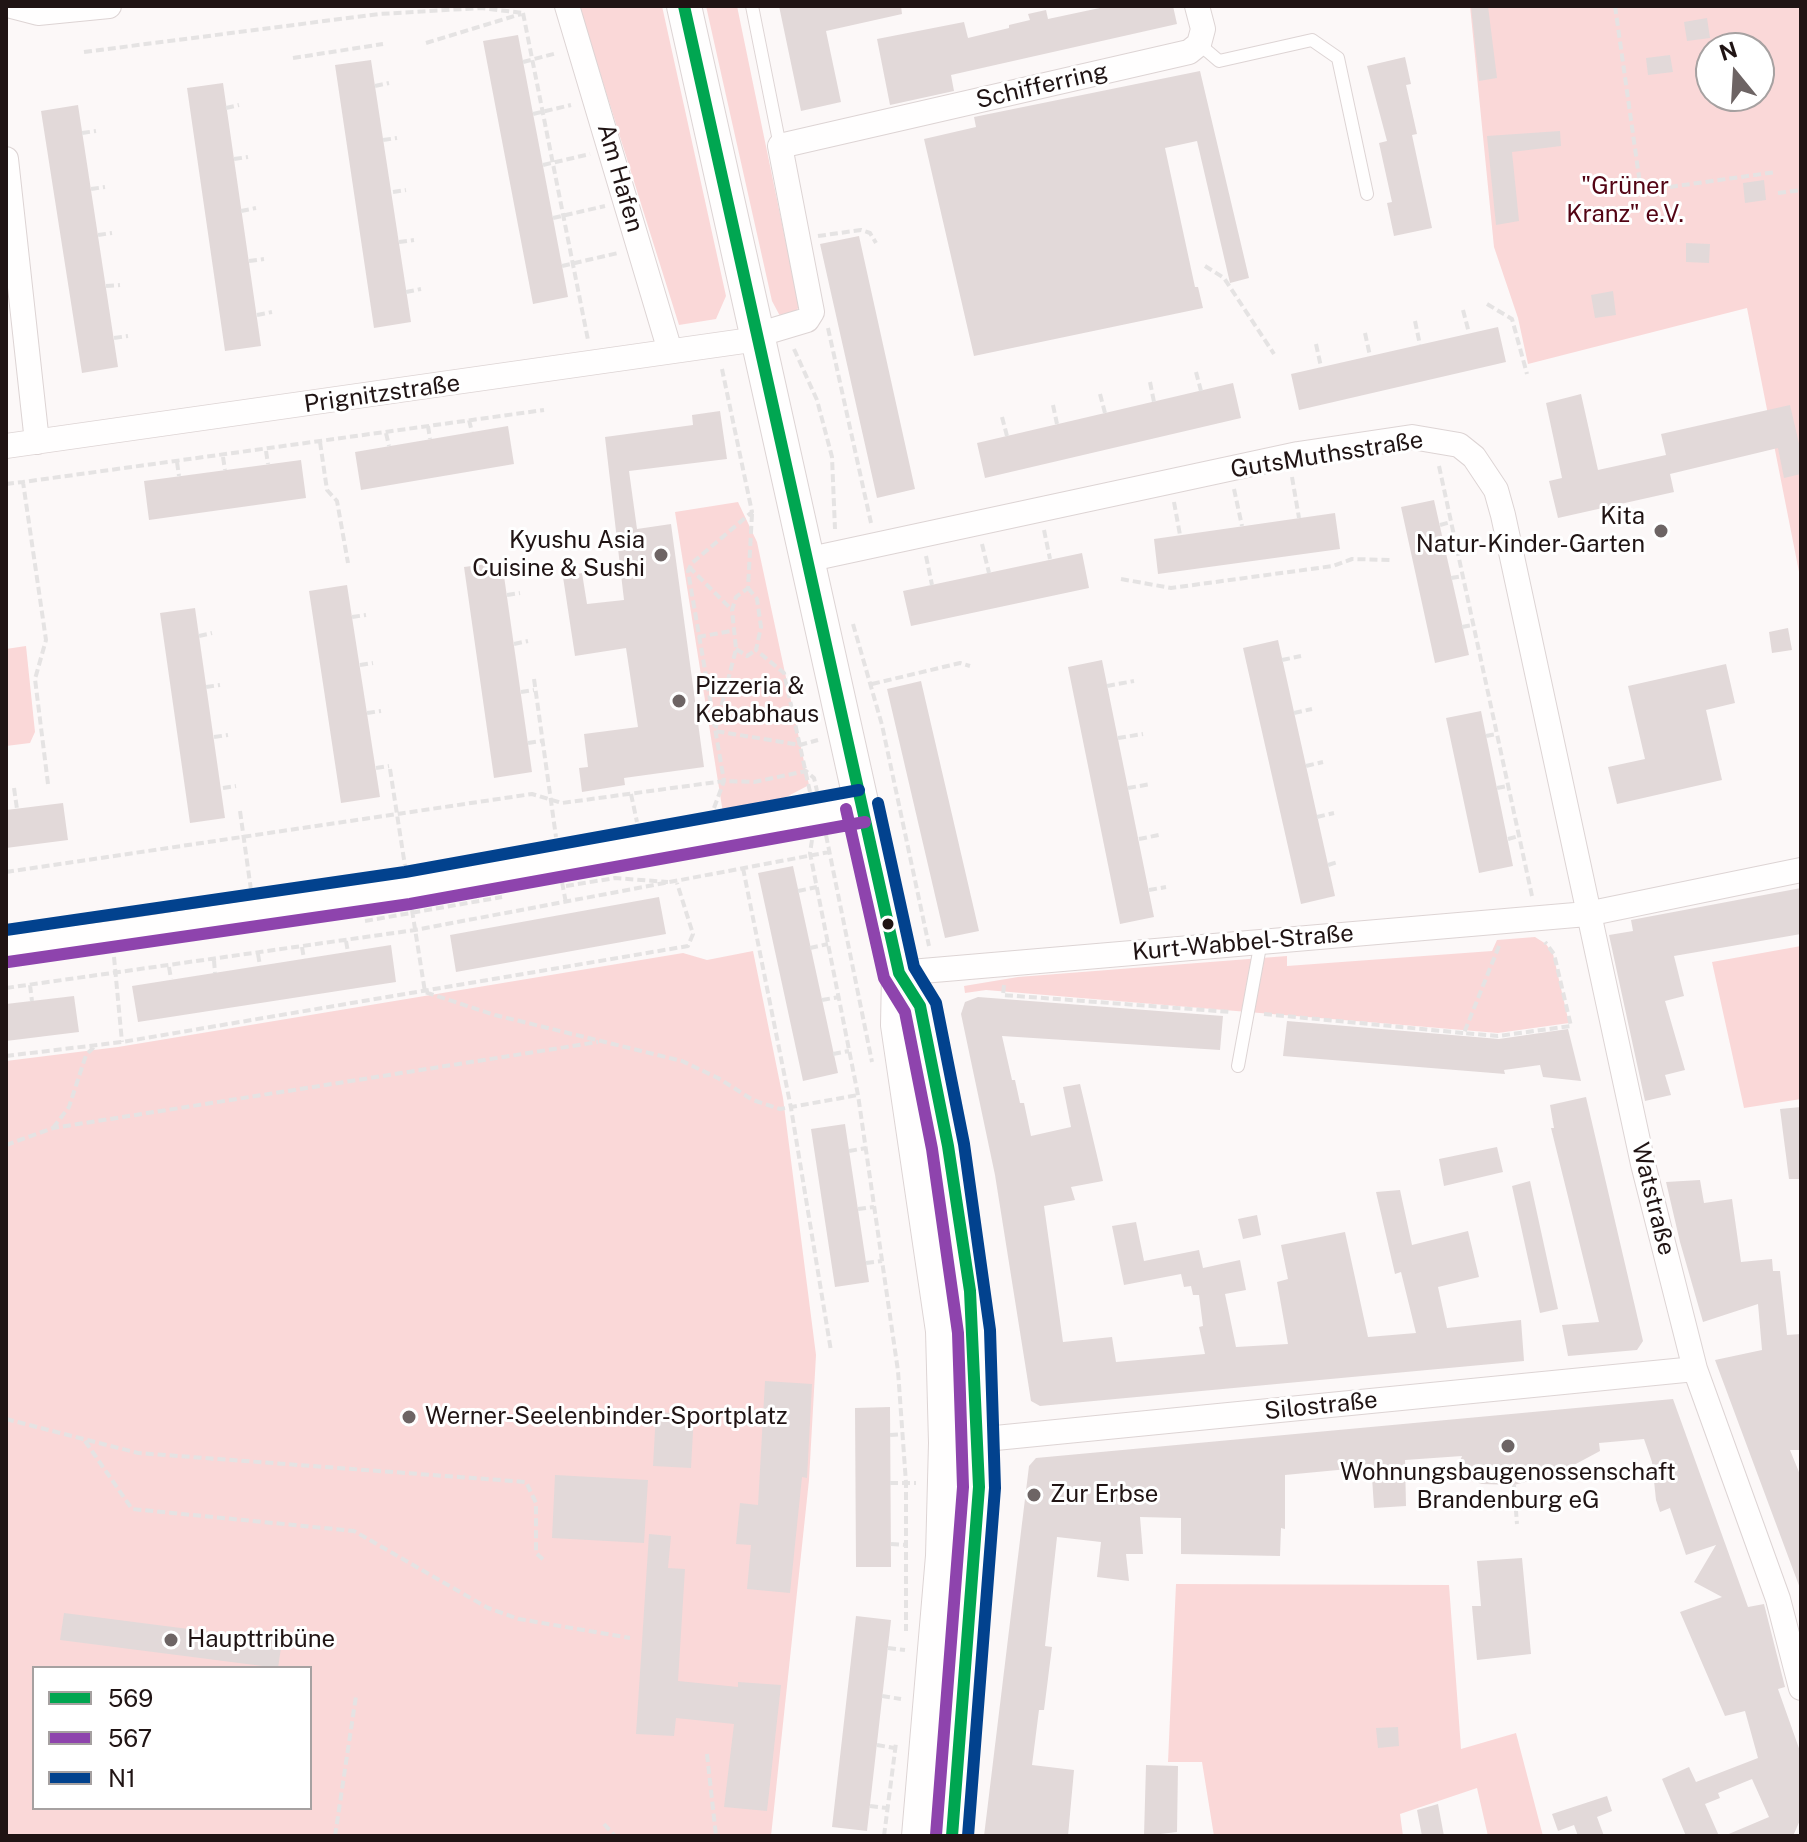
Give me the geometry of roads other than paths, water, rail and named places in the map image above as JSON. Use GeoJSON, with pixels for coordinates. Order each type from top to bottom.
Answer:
{"type":"FeatureCollection","features":[{"type":"Feature","properties":{"kind":"main road"},"geometry":{"type":"LineString","coordinates":[[684,6],[821,557],[845,734],[899,973],[920,1006],[948,1146],[973,1318],[962,1442],[943,1556],[919,1836]]}},
{"type":"Feature","properties":{"kind":"main road"},"geometry":{"type":"LineString","coordinates":[[952,1836],[970,1635],[979,1487],[962,1442]]}},
{"type":"Feature","properties":{"kind":"street"},"geometry":{"type":"LineString","coordinates":[[11,6],[38,13],[109,6]]}},
{"type":"Feature","properties":{"kind":"street","name":"Am Hafen"},"geometry":{"type":"LineString","coordinates":[[567,6],[582,47],[670,351]]}},
{"type":"Feature","properties":{"kind":"street"},"geometry":{"type":"LineString","coordinates":[[1197,6],[1203,29],[1199,44]]}},
{"type":"Feature","properties":{"kind":"street","name":"Schifferring"},"geometry":{"type":"LineString","coordinates":[[780,146],[1189,52],[1199,44]]}},
{"type":"Feature","properties":{"kind":"street"},"geometry":{"type":"LineString","coordinates":[[765,334],[807,320],[812,312],[780,146]]}},
{"type":"Feature","properties":{"kind":"street"},"geometry":{"type":"LineString","coordinates":[[6,159],[37,442]]}},
{"type":"Feature","properties":{"kind":"street","name":"Prignitzstraße"},"geometry":{"type":"LineString","coordinates":[[6,446],[592,363],[765,334]]}},
{"type":"Feature","properties":{"kind":"street","name":"GutsMuthsstraße"},"geometry":{"type":"LineString","coordinates":[[821,557],[1288,456],[1412,437],[1433,438],[1459,445],[1474,457],[1496,490],[1587,914]]}},
{"type":"Feature","properties":{"kind":"street"},"geometry":{"type":"LineString","coordinates":[[6,946],[114,933],[408,888],[862,806]]}},
{"type":"Feature","properties":{"kind":"street"},"geometry":{"type":"LineString","coordinates":[[1587,914],[1801,870]]}},
{"type":"Feature","properties":{"kind":"street","name":"Kurt-Wabbel-Straße"},"geometry":{"type":"LineString","coordinates":[[899,973],[1587,914]]}},
{"type":"Feature","properties":{"kind":"street","name":"Watstraße"},"geometry":{"type":"LineString","coordinates":[[1587,914],[1643,1164],[1695,1369],[1778,1599],[1801,1688]]}},
{"type":"Feature","properties":{"kind":"street","name":"Silostraße"},"geometry":{"type":"LineString","coordinates":[[962,1442],[1695,1369]]}},
{"type":"Feature","properties":{"kind":"lane"},"geometry":{"type":"LineString","coordinates":[[752,6],[780,146]]}},
{"type":"Feature","properties":{"kind":"lane"},"geometry":{"type":"LineString","coordinates":[[1199,44],[1219,61],[1312,40],[1338,58],[1367,194]]}},
{"type":"Feature","properties":{"kind":"lane"},"geometry":{"type":"LineString","coordinates":[[1238,1066],[1261,941]]}},
{"type":"Feature","properties":{"kind":"place","name":"Kita Natur-Kinder-Garten"},"geometry":{"type":"Point","coordinates":[1661,531]}},
{"type":"Feature","properties":{"kind":"place","name":"Kyushu Asia Cuisine & Sushi"},"geometry":{"type":"Point","coordinates":[661,555]}},
{"type":"Feature","properties":{"kind":"place","name":"Pizzeria & Kebabhaus"},"geometry":{"type":"Point","coordinates":[679,701]}},
{"type":"Feature","properties":{"kind":"place","name":"Werner-Seelenbinder-Sportplatz"},"geometry":{"type":"Point","coordinates":[409,1417]}},
{"type":"Feature","properties":{"kind":"place","name":"Wohnungsbaugenossenschaft Brandenburg eG"},"geometry":{"type":"Point","coordinates":[1508,1446]}},
{"type":"Feature","properties":{"kind":"place","name":"Zur Erbse"},"geometry":{"type":"Point","coordinates":[1034,1495]}},
{"type":"Feature","properties":{"kind":"place","name":"Haupttribüne"},"geometry":{"type":"Point","coordinates":[171,1640]}},
{"type":"Feature","properties":{"kind":"park label","name":"\"Grüner Kranz\" e.V."},"geometry":{"type":"Point","coordinates":[1625,201]}}]}
